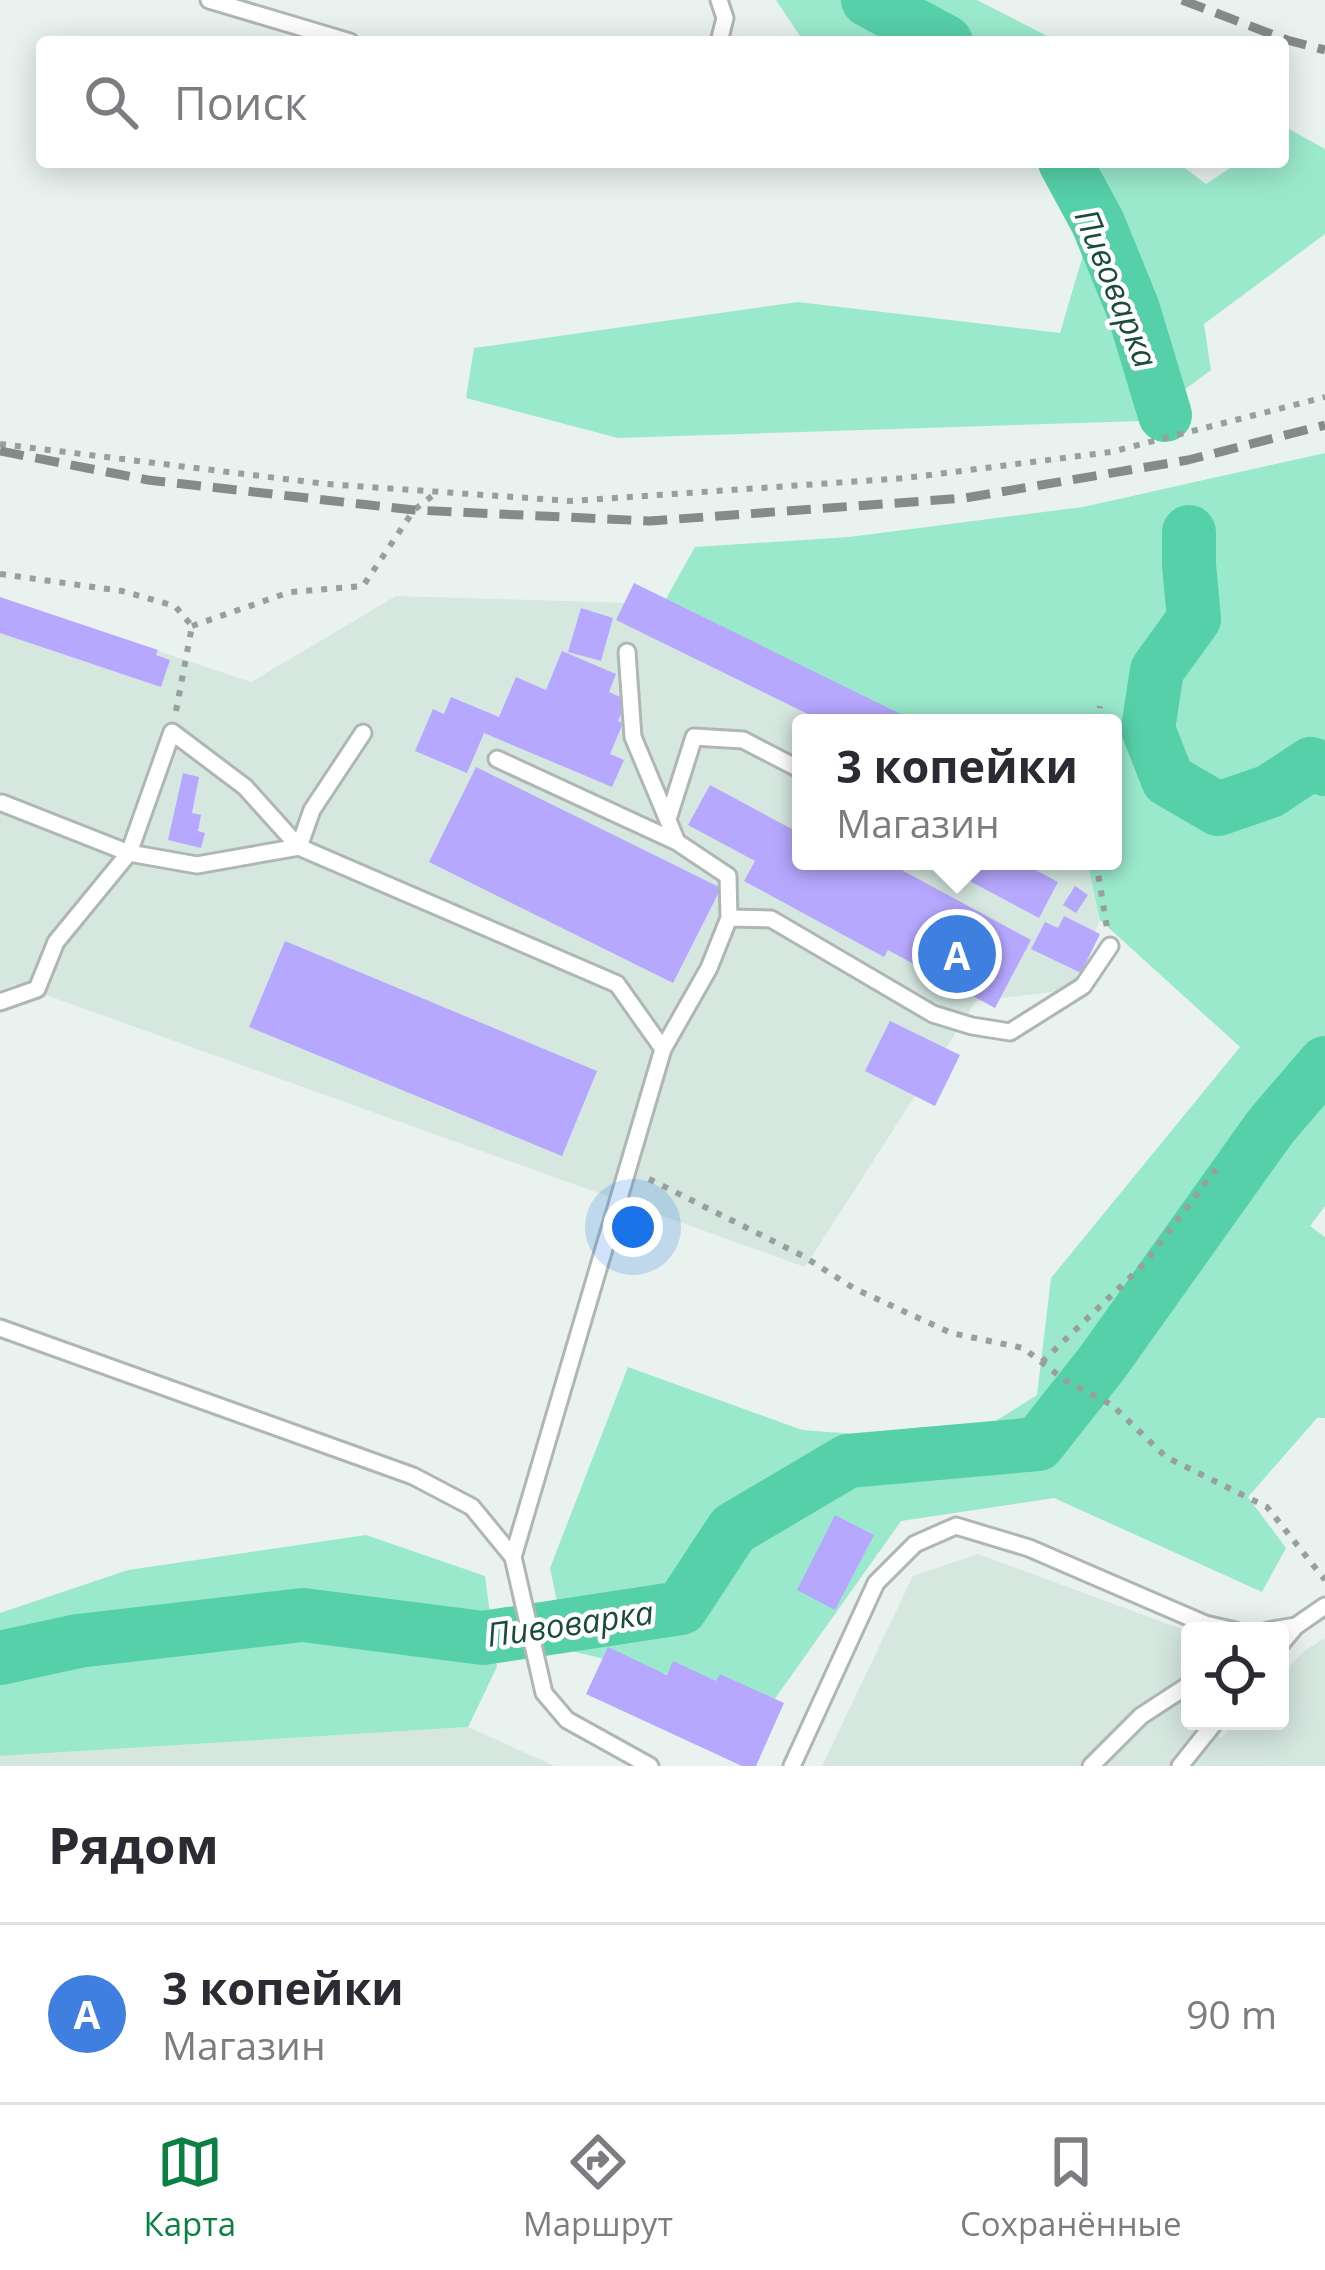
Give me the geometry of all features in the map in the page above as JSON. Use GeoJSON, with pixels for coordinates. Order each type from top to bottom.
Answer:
{"type":"FeatureCollection","features":[{"type":"Feature","properties":{"kind":"lane"},"geometry":{"type":"LineString","coordinates":[[209,0],[330,36]]}},
{"type":"Feature","properties":{"kind":"lane"},"geometry":{"type":"LineString","coordinates":[[719,0],[725,18],[720,36]]}},
{"type":"Feature","properties":{"kind":"lane"},"geometry":{"type":"LineString","coordinates":[[627,652],[634,737],[677,842]]}},
{"type":"Feature","properties":{"kind":"lane"},"geometry":{"type":"LineString","coordinates":[[0,1002],[37,989],[56,942],[129,853],[172,732],[245,787],[299,847],[617,984],[663,1049]]}},
{"type":"Feature","properties":{"kind":"lane"},"geometry":{"type":"LineString","coordinates":[[299,847],[312,810],[363,733]]}},
{"type":"Feature","properties":{"kind":"lane"},"geometry":{"type":"LineString","coordinates":[[668,819],[694,737],[743,740],[792,765]]}},
{"type":"Feature","properties":{"kind":"lane"},"geometry":{"type":"LineString","coordinates":[[497,759],[677,842],[728,876],[729,918],[709,968],[663,1049],[513,1557]]}},
{"type":"Feature","properties":{"kind":"lane"},"geometry":{"type":"LineString","coordinates":[[2,802],[129,853],[196,865],[299,847]]}},
{"type":"Feature","properties":{"kind":"lane"},"geometry":{"type":"LineString","coordinates":[[729,918],[771,919],[933,1014],[1010,1031],[1083,986],[1110,946]]}},
{"type":"Feature","properties":{"kind":"lane"},"geometry":{"type":"LineString","coordinates":[[0,1328],[413,1476],[472,1507],[513,1557],[544,1693],[567,1720],[650,1766]]}},
{"type":"Feature","properties":{"kind":"lane"},"geometry":{"type":"LineString","coordinates":[[792,1766],[876,1583],[914,1544],[956,1526],[1029,1547],[1200,1622]]}},
{"type":"Feature","properties":{"kind":"lane"},"geometry":{"type":"LineString","coordinates":[[1289,1634],[1325,1606]]}},
{"type":"Feature","properties":{"kind":"lane"},"geometry":{"type":"LineString","coordinates":[[1289,1627],[1296,1626]]}},
{"type":"Feature","properties":{"kind":"lane"},"geometry":{"type":"LineString","coordinates":[[1090,1766],[1142,1716],[1181,1690]]}},
{"type":"Feature","properties":{"kind":"lane"},"geometry":{"type":"LineString","coordinates":[[1180,1766],[1209,1730]]}},
{"type":"Feature","properties":{"kind":"path"},"geometry":{"type":"LineString","coordinates":[[0,444],[326,484],[572,501],[906,478],[1112,452],[1325,398]]}},
{"type":"Feature","properties":{"kind":"path"},"geometry":{"type":"LineString","coordinates":[[192,626],[290,592],[363,586],[414,510],[438,492]]}},
{"type":"Feature","properties":{"kind":"path"},"geometry":{"type":"LineString","coordinates":[[0,574],[122,591],[175,606],[192,626]]}},
{"type":"Feature","properties":{"kind":"path"},"geometry":{"type":"LineString","coordinates":[[172,732],[192,626]]}},
{"type":"Feature","properties":{"kind":"path"},"geometry":{"type":"LineString","coordinates":[[1099,714],[1100,706]]}},
{"type":"Feature","properties":{"kind":"path"},"geometry":{"type":"LineString","coordinates":[[1097,870],[1110,946]]}},
{"type":"Feature","properties":{"kind":"path"},"geometry":{"type":"LineString","coordinates":[[628,1169],[803,1256],[855,1289],[951,1333],[1023,1348],[1066,1381],[1112,1405],[1166,1456],[1267,1507],[1325,1580]]}},
{"type":"Feature","properties":{"kind":"path"},"geometry":{"type":"LineString","coordinates":[[1042,1362],[1144,1264],[1216,1169]]}},
{"type":"Feature","properties":{"kind":"shaded area"},"geometry":{"type":"Polygon","coordinates":[[[396,596],[663,604],[873,714],[792,714],[792,870],[1089,870],[1100,920],[1071,990],[976,1001],[805,1267],[15,984],[0,990],[0,598],[251,682],[396,596]]]}},
{"type":"Feature","properties":{"kind":"shaded area"},"geometry":{"type":"Polygon","coordinates":[[[978,1554],[1181,1629],[1181,1730],[1206,1730],[1221,1738],[1229,1730],[1289,1730],[1289,1667],[1325,1638],[1325,1766],[822,1766],[913,1576],[978,1554]]]}},
{"type":"Feature","properties":{"kind":"shaded area"},"geometry":{"type":"Polygon","coordinates":[[[468,1727],[555,1766],[0,1766],[0,1756],[468,1727]]]}},
{"type":"Feature","properties":{"kind":"green space"},"geometry":{"type":"Polygon","coordinates":[[[776,0],[977,0],[1047,36],[800,36],[776,0]]]}},
{"type":"Feature","properties":{"kind":"green space"},"geometry":{"type":"Polygon","coordinates":[[[1289,129],[1325,149],[1325,234],[1204,324],[1211,370],[1142,421],[618,438],[466,398],[474,348],[798,302],[1060,333],[1090,231],[1042,168],[1185,168],[1206,184],[1230,168],[1289,168],[1289,129]]]}},
{"type":"Feature","properties":{"kind":"green space"},"geometry":{"type":"Polygon","coordinates":[[[1325,453],[1325,1206],[1310,1226],[1325,1237],[1325,1418],[1317,1418],[1248,1497],[1286,1548],[1262,1592],[1054,1498],[901,1521],[774,1700],[567,1650],[550,1568],[628,1367],[802,1430],[962,1442],[1037,1395],[1051,1278],[1240,1047],[1100,920],[1089,870],[1122,870],[1122,714],[873,714],[663,604],[695,547],[849,537],[1083,507],[1325,453]]]}},
{"type":"Feature","properties":{"kind":"green space"},"geometry":{"type":"Polygon","coordinates":[[[366,1535],[485,1576],[497,1667],[468,1727],[0,1756],[0,1613],[128,1570],[366,1535]]]}},
{"type":"Feature","properties":{"kind":"building"},"geometry":{"type":"Polygon","coordinates":[[[634,583],[901,714],[808,714],[616,620],[634,583]]]}},
{"type":"Feature","properties":{"kind":"building"},"geometry":{"type":"Polygon","coordinates":[[[0,597],[158,650],[156,655],[170,660],[161,687],[0,633],[0,597]]]}},
{"type":"Feature","properties":{"kind":"building"},"geometry":{"type":"Polygon","coordinates":[[[581,608],[613,618],[601,661],[568,652],[581,608]]]}},
{"type":"Feature","properties":{"kind":"building"},"geometry":{"type":"Polygon","coordinates":[[[562,651],[616,674],[609,692],[627,700],[610,754],[624,760],[612,787],[484,733],[467,773],[415,751],[433,709],[444,714],[451,697],[499,717],[516,677],[546,690],[562,651]]]}},
{"type":"Feature","properties":{"kind":"building"},"geometry":{"type":"Polygon","coordinates":[[[476,767],[721,888],[673,983],[429,862],[476,767]]]}},
{"type":"Feature","properties":{"kind":"building"},"geometry":{"type":"Polygon","coordinates":[[[183,773],[199,777],[192,813],[201,815],[198,831],[205,833],[201,848],[168,840],[183,773]]]}},
{"type":"Feature","properties":{"kind":"building"},"geometry":{"type":"Polygon","coordinates":[[[710,785],[792,829],[792,870],[902,870],[1031,940],[995,1008],[888,950],[884,957],[744,881],[755,861],[688,825],[710,785]]]}},
{"type":"Feature","properties":{"kind":"building"},"geometry":{"type":"Polygon","coordinates":[[[971,870],[1036,870],[1058,882],[1039,918],[966,879],[971,870]]]}},
{"type":"Feature","properties":{"kind":"building"},"geometry":{"type":"Polygon","coordinates":[[[1075,886],[1088,895],[1076,913],[1063,905],[1075,886]]]}},
{"type":"Feature","properties":{"kind":"building"},"geometry":{"type":"Polygon","coordinates":[[[1064,916],[1100,934],[1081,973],[1031,949],[1045,922],[1058,928],[1064,916]]]}},
{"type":"Feature","properties":{"kind":"building"},"geometry":{"type":"Polygon","coordinates":[[[285,941],[597,1071],[562,1156],[249,1027],[285,941]]]}},
{"type":"Feature","properties":{"kind":"building"},"geometry":{"type":"Polygon","coordinates":[[[890,1021],[960,1055],[935,1106],[865,1071],[890,1021]]]}},
{"type":"Feature","properties":{"kind":"building"},"geometry":{"type":"Polygon","coordinates":[[[835,1515],[874,1535],[835,1610],[797,1590],[835,1515]]]}},
{"type":"Feature","properties":{"kind":"building"},"geometry":{"type":"Polygon","coordinates":[[[608,1647],[667,1675],[673,1661],[716,1681],[720,1674],[784,1703],[756,1766],[742,1766],[586,1694],[608,1647]]]}},
{"type":"Feature","properties":{"kind":"waterway","name":"Пивоварка"},"geometry":{"type":"LineString","coordinates":[[868,0],[935,36]]}},
{"type":"Feature","properties":{"kind":"waterway","name":"Пивоварка"},"geometry":{"type":"LineString","coordinates":[[1068,168],[1098,223],[1133,309],[1165,415]]}},
{"type":"Feature","properties":{"kind":"waterway","name":"Пивоварка"},"geometry":{"type":"LineString","coordinates":[[1189,532],[1194,619],[1157,670],[1148,729],[1168,780],[1218,809],[1270,791],[1311,764],[1325,769]]}},
{"type":"Feature","properties":{"kind":"waterway","name":"Пивоварка"},"geometry":{"type":"LineString","coordinates":[[0,1658],[78,1641],[303,1615],[483,1638],[681,1608],[733,1529],[848,1461],[1038,1444],[1102,1363],[1271,1126],[1325,1063]]}},
{"type":"Feature","properties":{"kind":"railway"},"geometry":{"type":"LineString","coordinates":[[1182,0],[1276,36]]}},
{"type":"Feature","properties":{"kind":"railway"},"geometry":{"type":"LineString","coordinates":[[1289,41],[1325,50]]}},
{"type":"Feature","properties":{"kind":"railway"},"geometry":{"type":"LineString","coordinates":[[0,451],[148,480],[414,510],[650,521],[965,498],[1188,460],[1325,425]]}},
{"type":"Feature","properties":{"kind":"place","name":"3 копейки"},"geometry":{"type":"Point","coordinates":[957,954]}}]}
